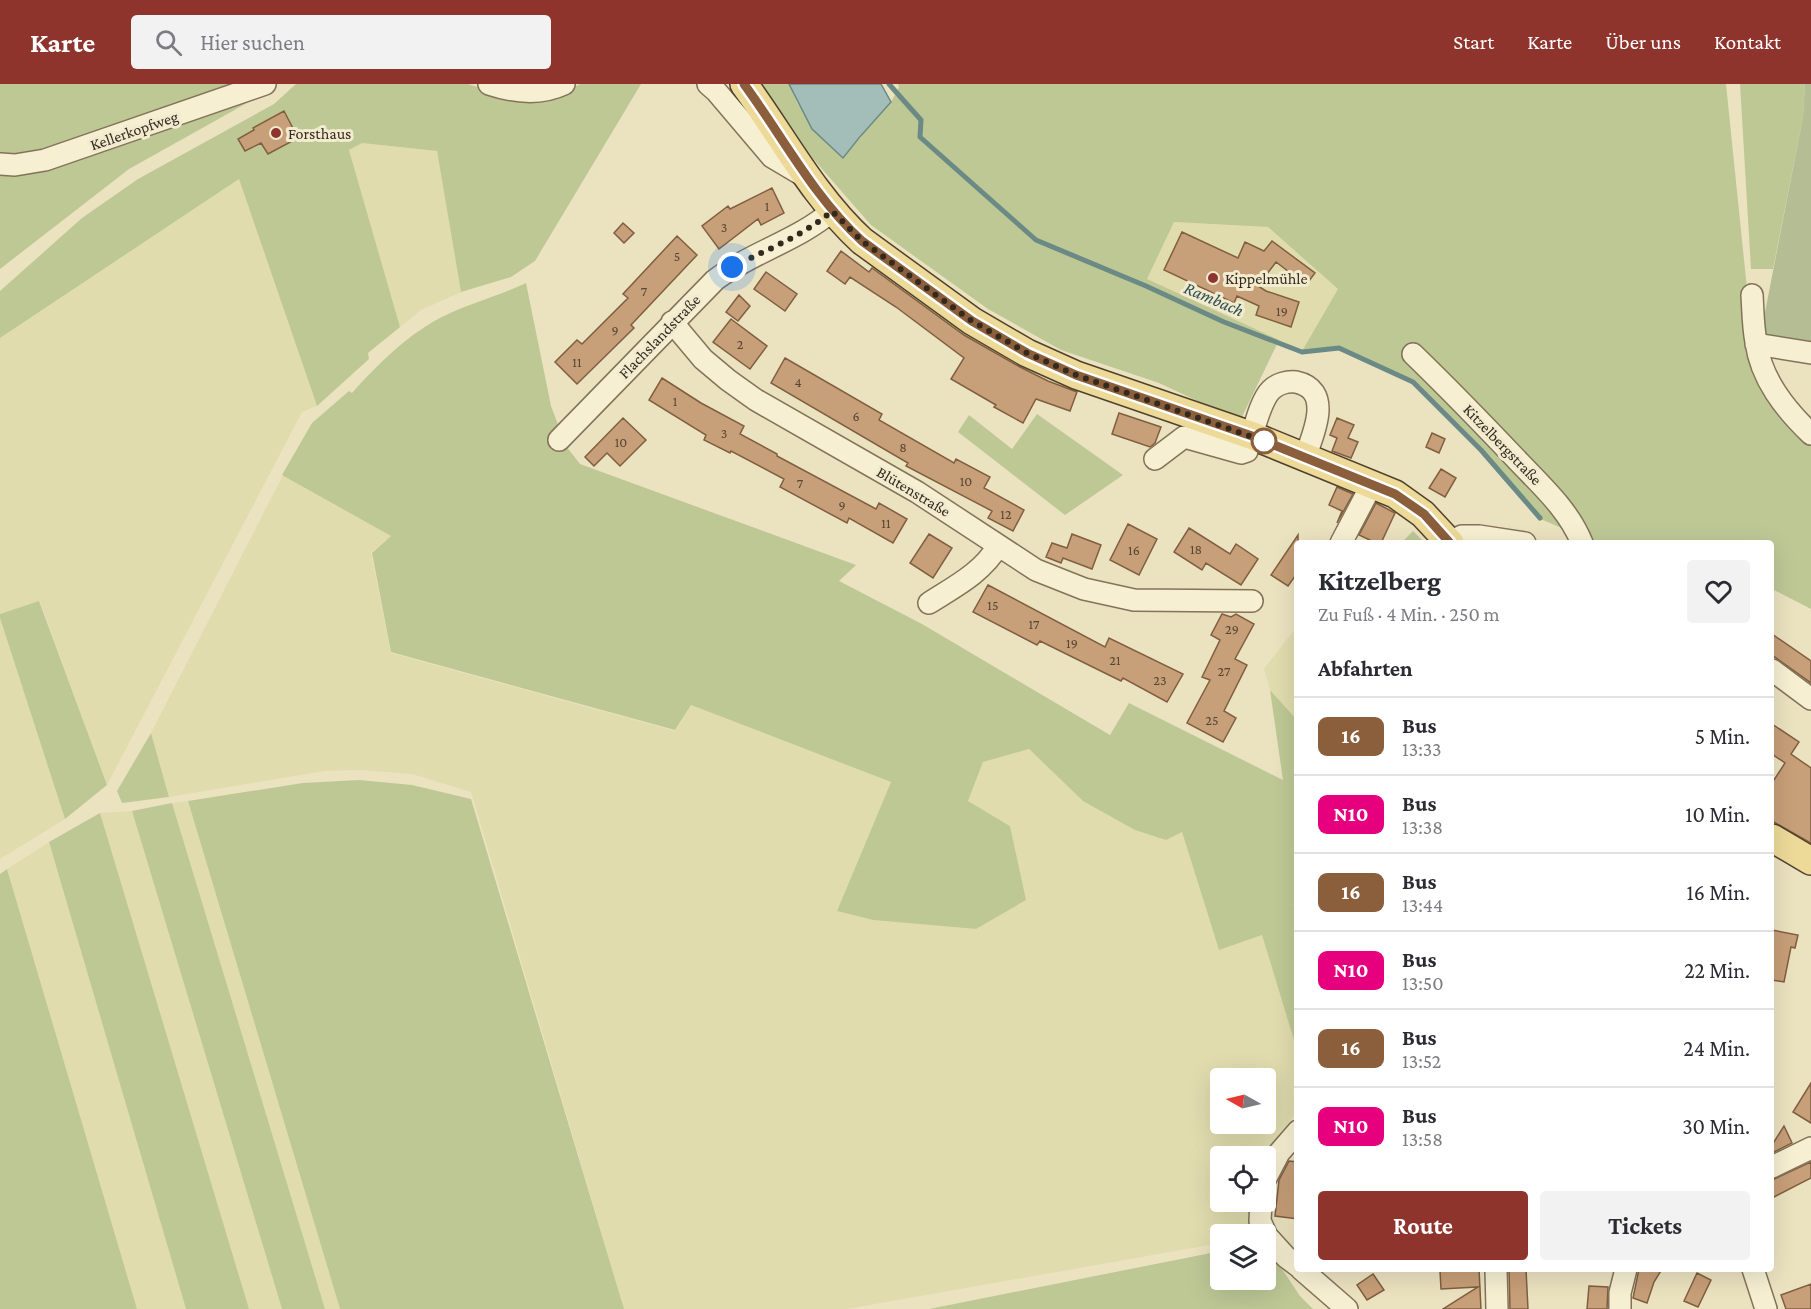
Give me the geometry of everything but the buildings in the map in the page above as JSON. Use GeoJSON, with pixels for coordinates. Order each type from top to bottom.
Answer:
{"type":"FeatureCollection","features":[{"type":"Feature","properties":{"kind":"main road"},"geometry":{"type":"LineString","coordinates":[[744,84],[832,211],[862,241],[972,321],[1027,353],[1076,375],[1252,436],[1395,494],[1411,504],[1446,540]]}},
{"type":"Feature","properties":{"kind":"main road"},"geometry":{"type":"LineString","coordinates":[[1774,839],[1811,861]]}},
{"type":"Feature","properties":{"kind":"street","name":"Kellerkopfweg"},"geometry":{"type":"LineString","coordinates":[[0,164],[15,165],[45,160],[265,84]]}},
{"type":"Feature","properties":{"kind":"street"},"geometry":{"type":"LineString","coordinates":[[489,84],[509,91],[551,90],[564,84]]}},
{"type":"Feature","properties":{"kind":"street"},"geometry":{"type":"LineString","coordinates":[[708,84],[772,157],[807,177]]}},
{"type":"Feature","properties":{"kind":"street","name":"Flachslandstraße"},"geometry":{"type":"LineString","coordinates":[[559,440],[698,295],[732,267],[817,224],[832,211]]}},
{"type":"Feature","properties":{"kind":"street"},"geometry":{"type":"LineString","coordinates":[[1752,295],[1756,344],[1765,374],[1789,412],[1811,434]]}},
{"type":"Feature","properties":{"kind":"street","name":"Blütenstraße"},"geometry":{"type":"LineString","coordinates":[[672,322],[704,359],[756,400],[1014,549],[1059,580],[1109,596],[1160,601],[1252,601]]}},
{"type":"Feature","properties":{"kind":"street"},"geometry":{"type":"LineString","coordinates":[[1756,344],[1811,353]]}},
{"type":"Feature","properties":{"kind":"street","name":"Kitzelbergstraße"},"geometry":{"type":"LineString","coordinates":[[1413,354],[1563,508],[1581,540]]}},
{"type":"Feature","properties":{"kind":"street"},"geometry":{"type":"LineString","coordinates":[[1155,459],[1184,437],[1241,453],[1247,451],[1270,391],[1282,383],[1296,382],[1303,384],[1313,393],[1319,406],[1305,457]]}},
{"type":"Feature","properties":{"kind":"street"},"geometry":{"type":"LineString","coordinates":[[1343,540],[1372,484]]}},
{"type":"Feature","properties":{"kind":"street"},"geometry":{"type":"LineString","coordinates":[[1454,540],[1461,536],[1479,536],[1505,540]]}},
{"type":"Feature","properties":{"kind":"street"},"geometry":{"type":"LineString","coordinates":[[929,603],[980,570],[991,558],[1014,549]]}},
{"type":"Feature","properties":{"kind":"street"},"geometry":{"type":"LineString","coordinates":[[1774,671],[1811,699]]}},
{"type":"Feature","properties":{"kind":"street"},"geometry":{"type":"LineString","coordinates":[[1276,1159],[1294,1136]]}},
{"type":"Feature","properties":{"kind":"street"},"geometry":{"type":"LineString","coordinates":[[1774,1166],[1811,1148]]}},
{"type":"Feature","properties":{"kind":"street"},"geometry":{"type":"LineString","coordinates":[[1276,1246],[1294,1264]]}},
{"type":"Feature","properties":{"kind":"street"},"geometry":{"type":"LineString","coordinates":[[1304,1272],[1347,1309]]}},
{"type":"Feature","properties":{"kind":"street"},"geometry":{"type":"LineString","coordinates":[[1496,1272],[1497,1309]]}},
{"type":"Feature","properties":{"kind":"street"},"geometry":{"type":"LineString","coordinates":[[1620,1309],[1620,1293],[1625,1272]]}},
{"type":"Feature","properties":{"kind":"street"},"geometry":{"type":"LineString","coordinates":[[1754,1272],[1766,1309]]}},
{"type":"Feature","properties":{"kind":"shaded area"},"geometry":{"type":"Polygon","coordinates":[[[362,143],[437,151],[461,292],[421,310],[400,327],[349,150],[362,143]]]}},
{"type":"Feature","properties":{"kind":"shaded area"},"geometry":{"type":"Polygon","coordinates":[[[239,179],[317,406],[302,412],[107,785],[40,602],[0,614],[0,338],[239,179]]]}},
{"type":"Feature","properties":{"kind":"shaded area","name":"Kippelmühle"},"geometry":{"type":"Polygon","coordinates":[[[1174,222],[1268,227],[1338,289],[1302,351],[1146,280],[1174,222]]]}},
{"type":"Feature","properties":{"kind":"shaded area"},"geometry":{"type":"Polygon","coordinates":[[[283,475],[391,536],[371,553],[391,653],[675,731],[691,705],[891,782],[837,911],[873,920],[976,929],[1010,826],[968,801],[983,762],[1029,749],[1083,801],[1182,832],[1219,950],[1262,935],[1294,1040],[1294,1116],[1269,1146],[1210,1146],[1210,1212],[1250,1212],[1248,1224],[1210,1224],[1210,1245],[847,1309],[624,1309],[471,792],[412,774],[361,770],[324,771],[169,797],[151,733],[283,475]]]}},
{"type":"Feature","properties":{"kind":"shaded area"},"geometry":{"type":"Polygon","coordinates":[[[0,618],[65,819],[0,859],[0,618]]]}},
{"type":"Feature","properties":{"kind":"shaded area"},"geometry":{"type":"Polygon","coordinates":[[[1294,630],[1294,717],[1270,690],[1264,669],[1294,630]]]}},
{"type":"Feature","properties":{"kind":"shaded area"},"geometry":{"type":"Polygon","coordinates":[[[188,801],[340,1309],[325,1309],[172,803],[188,801]]]}},
{"type":"Feature","properties":{"kind":"shaded area"},"geometry":{"type":"Polygon","coordinates":[[[132,811],[282,1309],[249,1309],[100,813],[132,811]]]}},
{"type":"Feature","properties":{"kind":"shaded area"},"geometry":{"type":"Polygon","coordinates":[[[49,842],[186,1309],[137,1309],[7,869],[49,842]]]}},
{"type":"Feature","properties":{"kind":"green space"},"geometry":{"type":"Polygon","coordinates":[[[0,84],[243,84],[62,145],[16,157],[0,155],[0,84]]]}},
{"type":"Feature","properties":{"kind":"green space"},"geometry":{"type":"Polygon","coordinates":[[[296,84],[468,84],[508,97],[552,98],[580,84],[641,84],[535,261],[511,277],[461,292],[437,151],[362,143],[349,150],[400,327],[368,353],[369,359],[317,406],[239,179],[0,338],[0,291],[82,218],[138,179],[274,104],[296,84]]]}},
{"type":"Feature","properties":{"kind":"green space"},"geometry":{"type":"Polygon","coordinates":[[[756,84],[789,84],[798,104],[843,158],[891,102],[899,87],[898,84],[1726,84],[1755,367],[1811,443],[1811,609],[1774,590],[1774,540],[1590,540],[1538,518],[1482,448],[1414,381],[1339,346],[1302,351],[1338,289],[1268,227],[1174,222],[1147,279],[1279,340],[1240,421],[1159,383],[1061,350],[988,309],[871,225],[801,145],[756,84]]]}},
{"type":"Feature","properties":{"kind":"green space"},"geometry":{"type":"Polygon","coordinates":[[[1740,84],[1805,84],[1803,117],[1773,269],[1751,269],[1740,84]]]}},
{"type":"Feature","properties":{"kind":"green space"},"geometry":{"type":"Polygon","coordinates":[[[1805,84],[1811,84],[1811,345],[1760,338],[1803,117],[1805,84]]]}},
{"type":"Feature","properties":{"kind":"green space"},"geometry":{"type":"Polygon","coordinates":[[[274,88],[129,169],[0,269],[0,170],[46,168],[115,148],[274,88]]]}},
{"type":"Feature","properties":{"kind":"green space"},"geometry":{"type":"Polygon","coordinates":[[[526,283],[551,406],[566,446],[580,464],[856,565],[839,581],[922,624],[1110,735],[1129,703],[1283,780],[1270,690],[1294,717],[1294,904],[1291,904],[1294,905],[1294,1040],[1262,935],[1219,950],[1182,832],[1166,840],[1135,830],[1083,801],[1029,749],[983,762],[968,801],[1010,826],[1026,900],[976,929],[873,920],[837,911],[891,782],[691,705],[675,730],[391,652],[372,553],[391,536],[282,475],[312,423],[349,391],[352,393],[383,360],[406,340],[444,316],[526,283]]]}},
{"type":"Feature","properties":{"kind":"green space"},"geometry":{"type":"Polygon","coordinates":[[[1037,414],[1123,475],[1065,515],[958,432],[969,415],[1012,449],[1037,414]]]}},
{"type":"Feature","properties":{"kind":"green space"},"geometry":{"type":"Polygon","coordinates":[[[1413,531],[1422,540],[1404,540],[1413,531]]]}},
{"type":"Feature","properties":{"kind":"green space"},"geometry":{"type":"Polygon","coordinates":[[[39,601],[107,785],[65,819],[0,618],[0,614],[39,601]]]}},
{"type":"Feature","properties":{"kind":"green space"},"geometry":{"type":"Polygon","coordinates":[[[151,733],[169,797],[122,803],[117,791],[151,733]]]}},
{"type":"Feature","properties":{"kind":"green space"},"geometry":{"type":"Polygon","coordinates":[[[359,780],[412,785],[471,799],[624,1309],[340,1309],[188,801],[303,783],[359,780]]]}},
{"type":"Feature","properties":{"kind":"green space"},"geometry":{"type":"Polygon","coordinates":[[[172,803],[325,1309],[282,1309],[132,811],[172,803]]]}},
{"type":"Feature","properties":{"kind":"green space"},"geometry":{"type":"Polygon","coordinates":[[[100,813],[249,1309],[186,1309],[49,842],[100,813]]]}},
{"type":"Feature","properties":{"kind":"green space"},"geometry":{"type":"Polygon","coordinates":[[[7,869],[137,1309],[0,1309],[0,874],[7,869]]]}},
{"type":"Feature","properties":{"kind":"green space"},"geometry":{"type":"Polygon","coordinates":[[[1210,1253],[1210,1290],[1276,1290],[1276,1260],[1300,1296],[1313,1309],[929,1309],[1210,1253]]]}},
{"type":"Feature","properties":{"kind":"water"},"geometry":{"type":"Polygon","coordinates":[[[789,84],[881,84],[891,102],[843,158],[812,129],[789,84]]]}},
{"type":"Feature","properties":{"kind":"waterway","name":"Rambach"},"geometry":{"type":"LineString","coordinates":[[889,84],[921,120],[920,137],[1036,240],[1146,286],[1224,322],[1302,352],[1339,348],[1413,382],[1481,450],[1540,518]]}},
{"type":"Feature","properties":{"kind":"bus line","name":"16"},"geometry":{"type":"LineString","coordinates":[[744,84],[819,194],[846,226],[862,241],[972,321],[1027,353],[1076,375],[1188,412],[1395,494],[1424,514],[1447,540]]}},
{"type":"Feature","properties":{"kind":"place","name":"Forsthaus"},"geometry":{"type":"Point","coordinates":[276,133]}},
{"type":"Feature","properties":{"kind":"place","name":"Kippelmühle"},"geometry":{"type":"Point","coordinates":[1213,278]}},
{"type":"Feature","properties":{"kind":"route"},"geometry":{"type":"LineString","coordinates":[[732,267],[817,224],[832,211],[862,241],[936,295],[972,321],[1027,353],[1076,375],[1188,412],[1264,441]]}}]}
